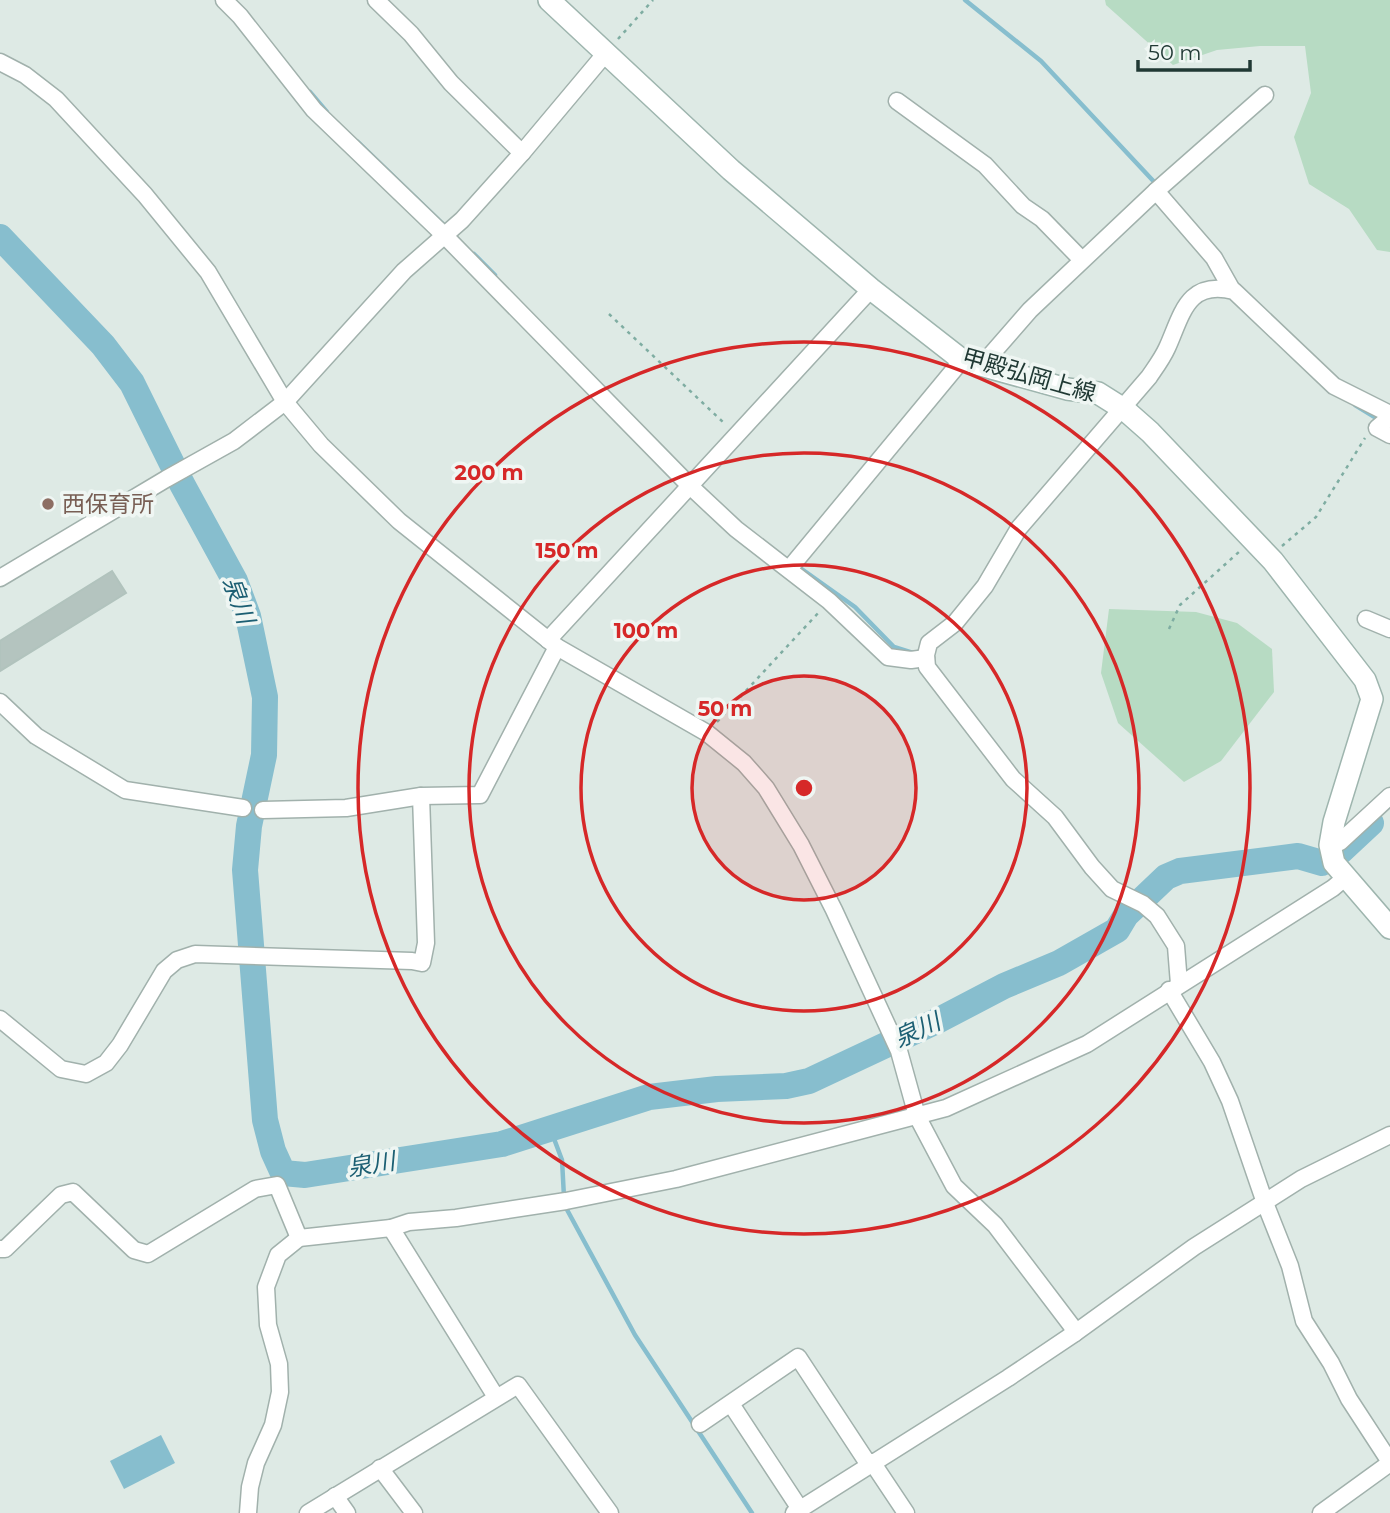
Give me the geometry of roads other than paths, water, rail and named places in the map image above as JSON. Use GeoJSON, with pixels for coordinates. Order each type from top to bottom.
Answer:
{"type":"FeatureCollection","features":[{"type":"Feature","properties":{"kind":"main road","name":"甲殿弘岡上線"},"geometry":{"type":"LineString","coordinates":[[549,0],[731,170],[871,289],[972,363],[1067,389],[1098,393],[1127,412],[1150,432],[1269,557],[1365,680],[1372,699],[1334,822],[1335,860]]}},
{"type":"Feature","properties":{"kind":"main road"},"geometry":{"type":"LineString","coordinates":[[1335,860],[1390,928]]}},
{"type":"Feature","properties":{"kind":"street"},"geometry":{"type":"LineString","coordinates":[[224,0],[240,16],[314,110],[447,234],[695,481],[736,529],[794,563],[829,601],[888,657],[911,660],[926,653]]}},
{"type":"Feature","properties":{"kind":"street"},"geometry":{"type":"LineString","coordinates":[[376,0],[411,34],[451,83],[523,153]]}},
{"type":"Feature","properties":{"kind":"street"},"geometry":{"type":"LineString","coordinates":[[0,578],[184,468],[234,442],[285,402],[404,271],[462,220],[523,153],[605,54]]}},
{"type":"Feature","properties":{"kind":"street"},"geometry":{"type":"LineString","coordinates":[[0,62],[25,75],[56,99],[145,195],[208,272],[285,402],[321,445],[399,521],[553,643],[707,733],[744,763],[766,788],[801,845],[899,1051],[917,1116],[954,1186],[995,1225],[1071,1325],[1075,1334]]}},
{"type":"Feature","properties":{"kind":"street"},"geometry":{"type":"LineString","coordinates":[[794,563],[972,363],[1161,187],[1265,95]]}},
{"type":"Feature","properties":{"kind":"street"},"geometry":{"type":"LineString","coordinates":[[897,101],[979,159],[1023,206],[1042,219],[1082,260]]}},
{"type":"Feature","properties":{"kind":"street"},"geometry":{"type":"LineString","coordinates":[[1161,187],[1214,258],[1232,290],[1334,386],[1386,423]]}},
{"type":"Feature","properties":{"kind":"street"},"geometry":{"type":"LineString","coordinates":[[1232,290],[1213,287],[1185,303],[1166,352],[1127,412],[1019,528],[985,586],[955,622],[929,643],[926,653],[927,667],[1013,779],[1055,817],[1112,889],[1138,902],[1157,916],[1176,946],[1174,987],[1230,1101],[1290,1266],[1304,1321],[1390,1463],[1321,1513]]}},
{"type":"Feature","properties":{"kind":"street"},"geometry":{"type":"LineString","coordinates":[[263,810],[346,808],[421,796],[480,795],[553,643],[695,481],[871,289]]}},
{"type":"Feature","properties":{"kind":"street"},"geometry":{"type":"LineString","coordinates":[[1366,619],[1390,629]]}},
{"type":"Feature","properties":{"kind":"street"},"geometry":{"type":"LineString","coordinates":[[0,702],[36,736],[125,790],[243,808]]}},
{"type":"Feature","properties":{"kind":"street"},"geometry":{"type":"LineString","coordinates":[[0,1018],[61,1069],[86,1074],[106,1063],[120,1045],[164,971],[177,960],[195,954],[422,963],[426,943],[421,796]]}},
{"type":"Feature","properties":{"kind":"street"},"geometry":{"type":"LineString","coordinates":[[248,1513],[250,1487],[256,1463],[272,1425],[280,1392],[279,1364],[268,1325],[266,1287],[278,1255],[299,1238],[456,1218],[676,1179],[946,1108],[1087,1044],[1333,888],[1335,860],[1340,842],[1390,796]]}},
{"type":"Feature","properties":{"kind":"street"},"geometry":{"type":"LineString","coordinates":[[731,1404],[797,1511],[1009,1378],[1075,1334],[1194,1247],[1334,1161],[1390,1135]]}},
{"type":"Feature","properties":{"kind":"street"},"geometry":{"type":"LineString","coordinates":[[0,1249],[5,1249],[61,1195],[73,1192],[134,1250],[148,1254],[255,1189],[277,1185],[299,1238]]}},
{"type":"Feature","properties":{"kind":"street"},"geometry":{"type":"LineString","coordinates":[[391,1228],[496,1397]]}},
{"type":"Feature","properties":{"kind":"street"},"geometry":{"type":"LineString","coordinates":[[700,1424],[798,1357],[906,1513]]}},
{"type":"Feature","properties":{"kind":"street"},"geometry":{"type":"LineString","coordinates":[[308,1513],[518,1385],[610,1513]]}},
{"type":"Feature","properties":{"kind":"street"},"geometry":{"type":"LineString","coordinates":[[380,1468],[414,1513]]}},
{"type":"Feature","properties":{"kind":"street"},"geometry":{"type":"LineString","coordinates":[[335,1496],[347,1513]]}},
{"type":"Feature","properties":{"kind":"water"},"geometry":{"type":"Polygon","coordinates":[[[161,1435],[175,1463],[124,1489],[110,1461],[161,1435]]]}},
{"type":"Feature","properties":{"kind":"waterway"},"geometry":{"type":"LineString","coordinates":[[965,0],[1041,61],[1158,186]]}},
{"type":"Feature","properties":{"kind":"waterway"},"geometry":{"type":"LineString","coordinates":[[310,92],[327,112]]}},
{"type":"Feature","properties":{"kind":"waterway"},"geometry":{"type":"LineString","coordinates":[[358,142],[445,226]]}},
{"type":"Feature","properties":{"kind":"waterway","name":"泉川"},"geometry":{"type":"LineString","coordinates":[[0,237],[103,345],[132,383],[182,484],[235,581],[248,616],[265,697],[264,755],[249,826],[245,870],[265,1120],[273,1151],[283,1173],[305,1175],[502,1144],[649,1097],[717,1089],[786,1086],[809,1081],[1004,986],[1059,963],[1117,930],[1126,915],[1166,877],[1180,871],[1298,856],[1322,863],[1341,851],[1371,823]]}},
{"type":"Feature","properties":{"kind":"waterway"},"geometry":{"type":"LineString","coordinates":[[474,254],[495,275]]}},
{"type":"Feature","properties":{"kind":"waterway"},"geometry":{"type":"LineString","coordinates":[[1355,405],[1381,421]]}},
{"type":"Feature","properties":{"kind":"waterway"},"geometry":{"type":"LineString","coordinates":[[796,565],[855,607],[894,647],[913,653]]}},
{"type":"Feature","properties":{"kind":"waterway"},"geometry":{"type":"LineString","coordinates":[[550,1128],[562,1160],[564,1197]]}},
{"type":"Feature","properties":{"kind":"waterway"},"geometry":{"type":"LineString","coordinates":[[565,1206],[635,1335],[752,1513]]}},
{"type":"Feature","properties":{"kind":"place","name":"西保育所"},"geometry":{"type":"Point","coordinates":[48,504]}}]}
